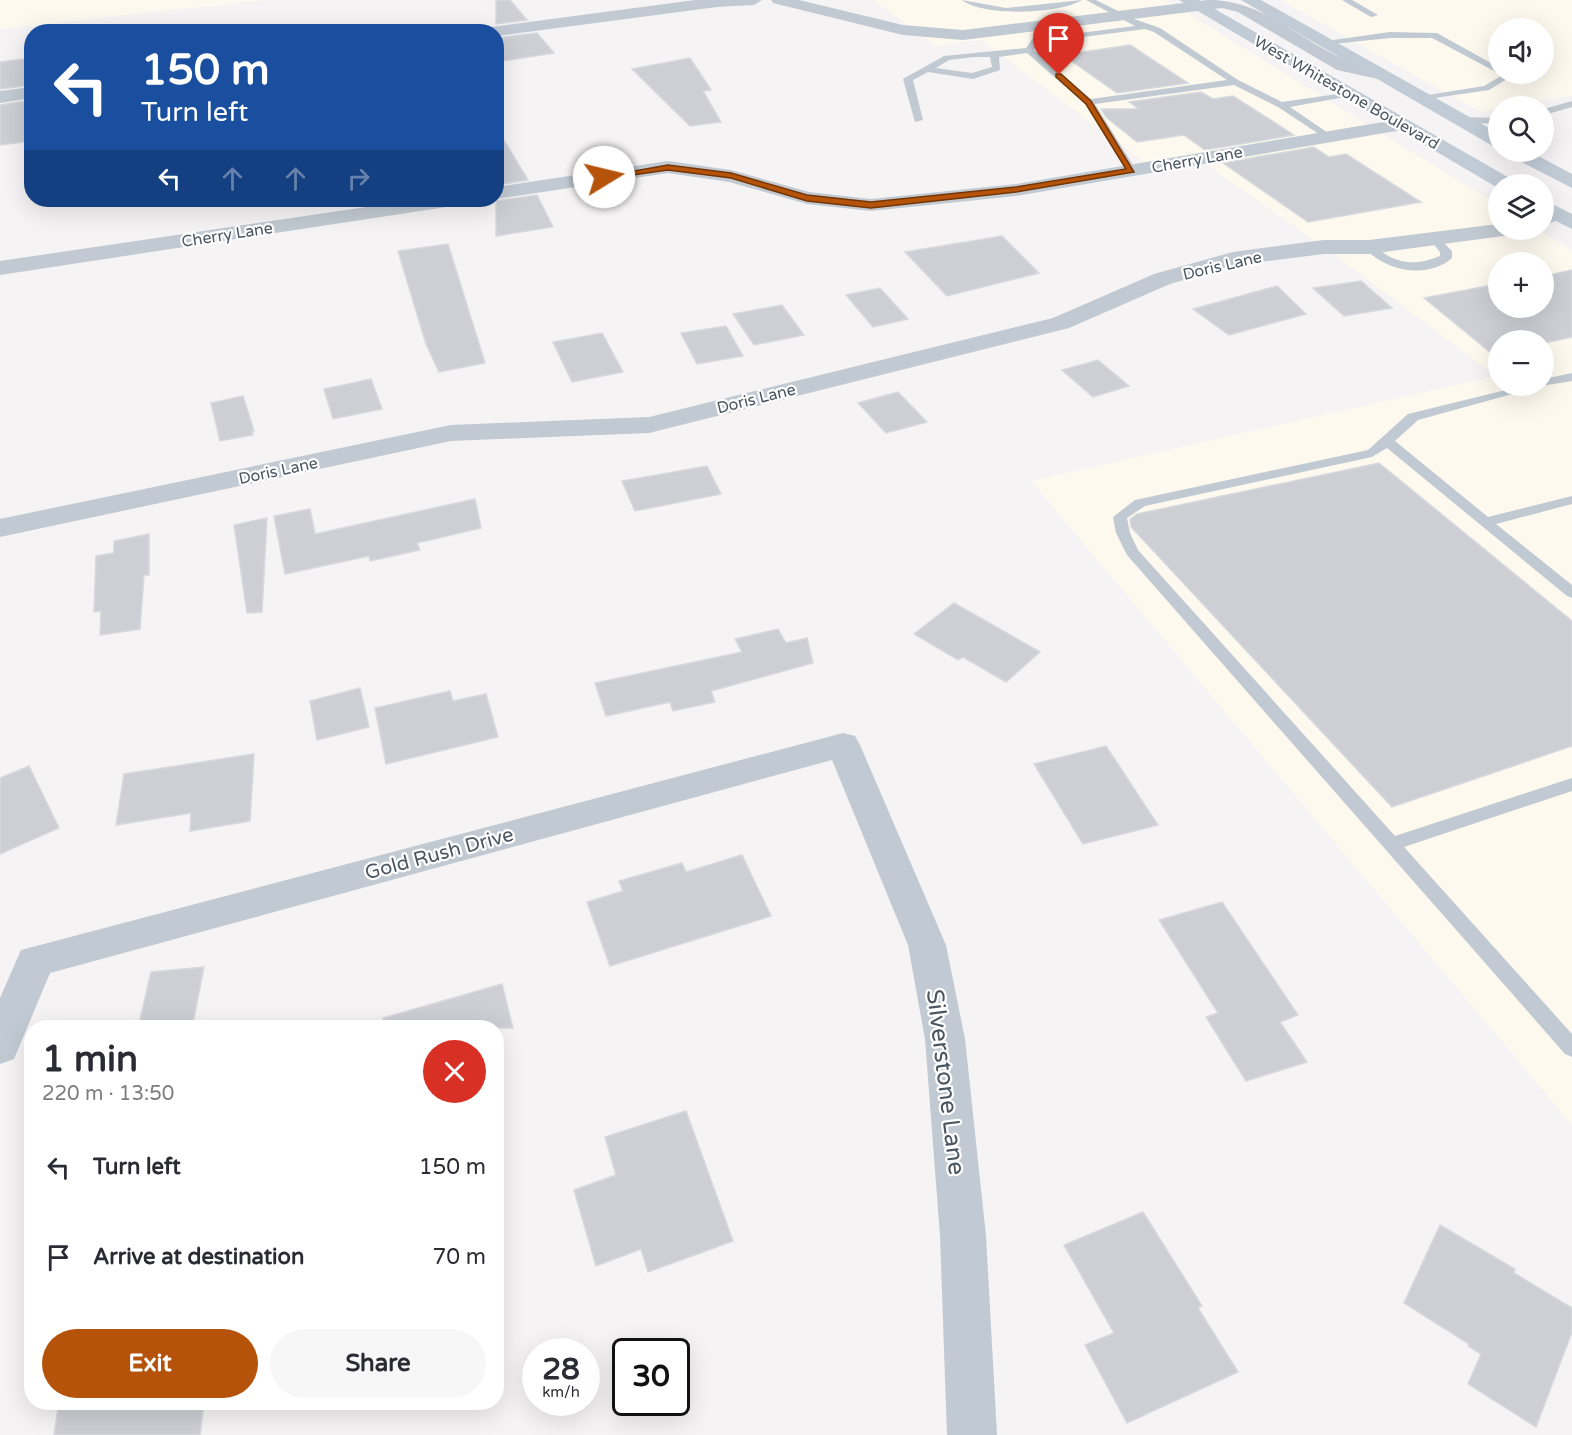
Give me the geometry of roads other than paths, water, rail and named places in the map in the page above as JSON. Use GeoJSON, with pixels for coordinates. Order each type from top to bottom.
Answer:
{"type":"FeatureCollection","features":[{"type":"Feature","properties":{"kind":"main road","name":"West Whitestone Boulevard"},"geometry":{"type":"LineString","coordinates":[[1249,0],[1488,135]]}},
{"type":"Feature","properties":{"kind":"main road","name":"West Whitestone Boulevard"},"geometry":{"type":"LineString","coordinates":[[1192,3],[1481,170],[1492,174]]}},
{"type":"Feature","properties":{"kind":"main road"},"geometry":{"type":"LineString","coordinates":[[1535,162],[1572,182]]}},
{"type":"Feature","properties":{"kind":"street"},"geometry":{"type":"LineString","coordinates":[[504,30],[717,2],[754,0]]}},
{"type":"Feature","properties":{"kind":"street"},"geometry":{"type":"LineString","coordinates":[[779,0],[903,30],[1036,39],[1126,15],[1192,3],[1223,3],[1244,9],[1343,66],[1378,74]]}},
{"type":"Feature","properties":{"kind":"street"},"geometry":{"type":"LineString","coordinates":[[0,97],[24,94]]}},
{"type":"Feature","properties":{"kind":"street","name":"Cherry Lane"},"geometry":{"type":"LineString","coordinates":[[504,192],[668,167],[731,176],[807,198],[871,205],[1016,190],[1401,124]]}},
{"type":"Feature","properties":{"kind":"street","name":"Cherry Lane"},"geometry":{"type":"LineString","coordinates":[[0,268],[406,207]]}},
{"type":"Feature","properties":{"kind":"street","name":"Doris Lane"},"geometry":{"type":"LineString","coordinates":[[0,528],[451,433],[649,425],[1060,323],[1162,279],[1233,259],[1324,247],[1369,248],[1488,232]]}},
{"type":"Feature","properties":{"kind":"street","name":"Gold Rush Drive"},"geometry":{"type":"LineString","coordinates":[[0,1046],[35,961],[843,746]]}},
{"type":"Feature","properties":{"kind":"street","name":"Silverstone Lane"},"geometry":{"type":"LineString","coordinates":[[843,746],[927,945],[945,1039],[963,1236],[972,1435]]}},
{"type":"Feature","properties":{"kind":"lane"},"geometry":{"type":"LineString","coordinates":[[966,0],[972,4],[1007,10],[1078,0]]}},
{"type":"Feature","properties":{"kind":"lane"},"geometry":{"type":"LineString","coordinates":[[982,0],[998,0]]}},
{"type":"Feature","properties":{"kind":"lane"},"geometry":{"type":"LineString","coordinates":[[1090,0],[1126,15],[1143,27]]}},
{"type":"Feature","properties":{"kind":"lane"},"geometry":{"type":"LineString","coordinates":[[1346,0],[1374,15]]}},
{"type":"Feature","properties":{"kind":"lane"},"geometry":{"type":"LineString","coordinates":[[918,120],[908,79],[947,58],[975,54],[994,55],[1036,39],[1143,27],[1157,30],[1235,82],[1281,105],[1328,137]]}},
{"type":"Feature","properties":{"kind":"lane"},"geometry":{"type":"LineString","coordinates":[[1323,42],[1390,35],[1434,35],[1488,65]]}},
{"type":"Feature","properties":{"kind":"lane"},"geometry":{"type":"LineString","coordinates":[[1036,39],[1089,102],[1131,170]]}},
{"type":"Feature","properties":{"kind":"lane"},"geometry":{"type":"LineString","coordinates":[[928,69],[973,76],[997,68],[994,55]]}},
{"type":"Feature","properties":{"kind":"lane"},"geometry":{"type":"LineString","coordinates":[[1089,102],[1235,82]]}},
{"type":"Feature","properties":{"kind":"lane"},"geometry":{"type":"LineString","coordinates":[[1421,97],[1486,88],[1493,84]]}},
{"type":"Feature","properties":{"kind":"lane"},"geometry":{"type":"LineString","coordinates":[[1281,105],[1351,95]]}},
{"type":"Feature","properties":{"kind":"lane"},"geometry":{"type":"LineString","coordinates":[[1554,109],[1572,104]]}},
{"type":"Feature","properties":{"kind":"lane"},"geometry":{"type":"LineString","coordinates":[[1461,120],[1488,121]]}},
{"type":"Feature","properties":{"kind":"lane"},"geometry":{"type":"LineString","coordinates":[[1554,381],[1572,377]]}},
{"type":"Feature","properties":{"kind":"lane"},"geometry":{"type":"LineString","coordinates":[[1496,396],[1413,417],[1399,427],[1389,443],[1372,453],[1140,503],[1120,517],[1123,533],[1132,552],[1572,1048]]}},
{"type":"Feature","properties":{"kind":"lane"},"geometry":{"type":"LineString","coordinates":[[1389,443],[1572,593]]}},
{"type":"Feature","properties":{"kind":"lane"},"geometry":{"type":"LineString","coordinates":[[1486,522],[1572,500]]}},
{"type":"Feature","properties":{"kind":"lane"},"geometry":{"type":"LineString","coordinates":[[1391,844],[1572,784]]}}]}
